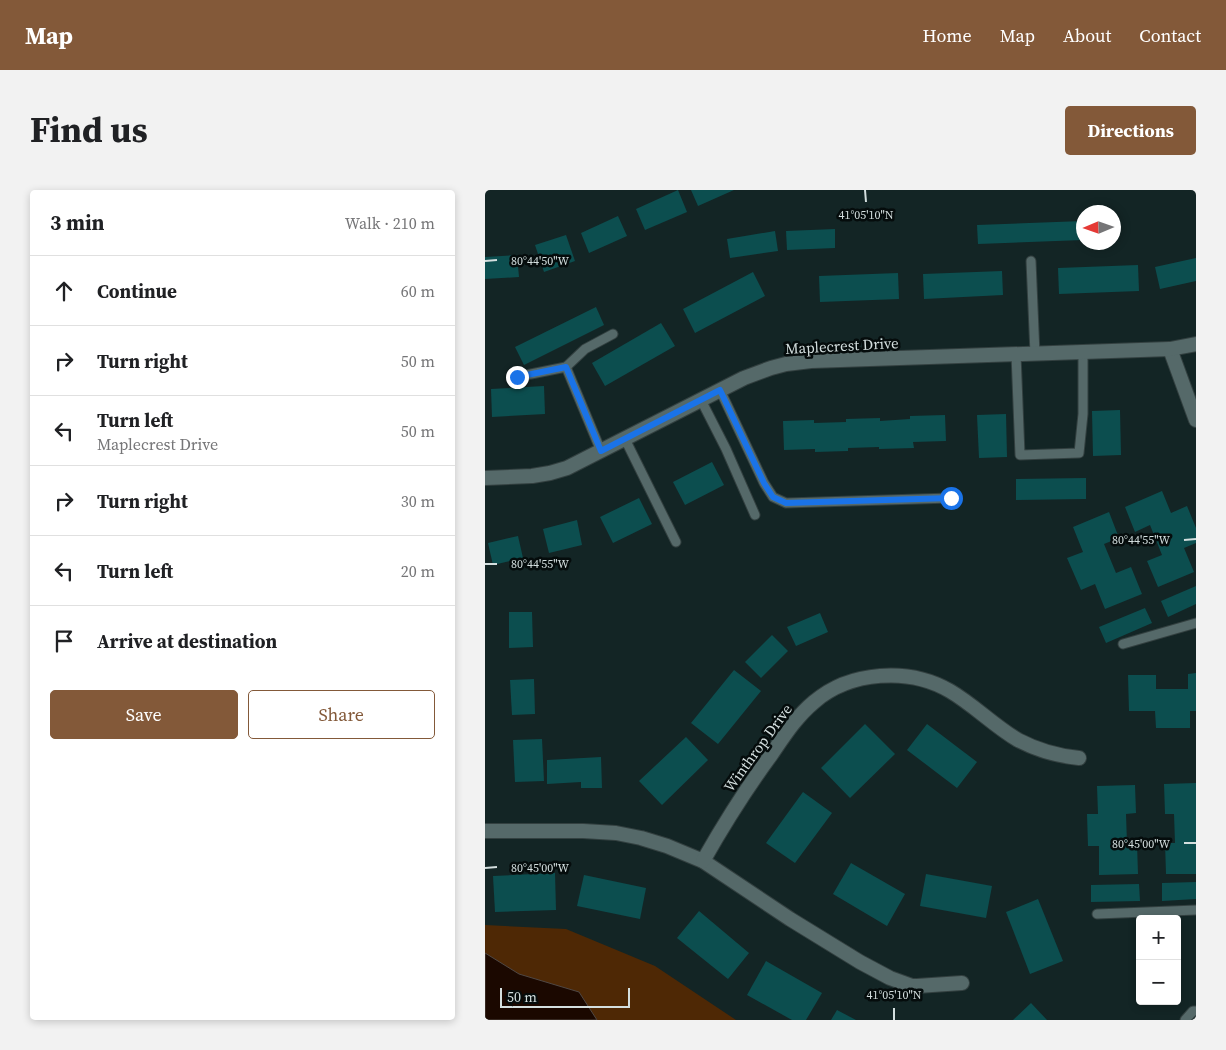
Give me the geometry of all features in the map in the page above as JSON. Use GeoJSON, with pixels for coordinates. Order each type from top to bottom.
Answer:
{"type":"FeatureCollection","features":[{"type":"Feature","properties":{"kind":"street","name":"Maplecrest Drive"},"geometry":{"type":"LineString","coordinates":[[485,478],[532,476],[567,468],[743,378],[786,364],[811,361],[1170,349],[1196,344]]}},
{"type":"Feature","properties":{"kind":"street"},"geometry":{"type":"LineString","coordinates":[[1170,349],[1196,420]]}},
{"type":"Feature","properties":{"kind":"street","name":"Winthrop Drive"},"geometry":{"type":"LineString","coordinates":[[703,861],[741,797],[797,718],[815,701],[831,691],[847,683],[865,678],[884,675],[912,677],[936,684],[958,696],[1018,740],[1061,756],[1079,758]]}},
{"type":"Feature","properties":{"kind":"street"},"geometry":{"type":"LineString","coordinates":[[485,831],[616,833],[667,846],[703,861],[791,919],[860,962],[890,978],[912,986],[962,983]]}},
{"type":"Feature","properties":{"kind":"lane"},"geometry":{"type":"LineString","coordinates":[[1031,260],[1035,354]]}},
{"type":"Feature","properties":{"kind":"lane"},"geometry":{"type":"LineString","coordinates":[[517,377],[566,367],[585,349],[613,334]]}},
{"type":"Feature","properties":{"kind":"lane"},"geometry":{"type":"LineString","coordinates":[[1016,354],[1020,455],[1079,453],[1083,414],[1083,352]]}},
{"type":"Feature","properties":{"kind":"lane"},"geometry":{"type":"LineString","coordinates":[[566,367],[601,451]]}},
{"type":"Feature","properties":{"kind":"lane"},"geometry":{"type":"LineString","coordinates":[[720,390],[764,483],[773,497],[786,503],[951,498]]}},
{"type":"Feature","properties":{"kind":"lane"},"geometry":{"type":"LineString","coordinates":[[701,400],[726,449],[755,515]]}},
{"type":"Feature","properties":{"kind":"lane"},"geometry":{"type":"LineString","coordinates":[[625,439],[676,542]]}},
{"type":"Feature","properties":{"kind":"lane"},"geometry":{"type":"LineString","coordinates":[[1123,644],[1196,623]]}},
{"type":"Feature","properties":{"kind":"lane"},"geometry":{"type":"LineString","coordinates":[[1097,914],[1196,910]]}},
{"type":"Feature","properties":{"kind":"lane"},"geometry":{"type":"LineString","coordinates":[[1185,1020],[1196,1011]]}},
{"type":"Feature","properties":{"kind":"shaded area"},"geometry":{"type":"Polygon","coordinates":[[[485,925],[566,929],[655,966],[736,1020],[597,1020],[579,992],[519,974],[485,953],[485,925]]]}},
{"type":"Feature","properties":{"kind":"shaded area"},"geometry":{"type":"Polygon","coordinates":[[[485,953],[519,974],[579,992],[597,1020],[485,1020],[485,953]]]}},
{"type":"Feature","properties":{"kind":"building"},"geometry":{"type":"Polygon","coordinates":[[[678,190],[687,212],[645,230],[636,209],[678,190]]]}},
{"type":"Feature","properties":{"kind":"building"},"geometry":{"type":"Polygon","coordinates":[[[691,190],[734,190],[698,206],[691,190]]]}},
{"type":"Feature","properties":{"kind":"building"},"geometry":{"type":"Polygon","coordinates":[[[618,216],[627,236],[589,253],[581,233],[618,216]]]}},
{"type":"Feature","properties":{"kind":"building"},"geometry":{"type":"Polygon","coordinates":[[[1076,221],[1076,240],[978,244],[977,225],[1076,221]]]}},
{"type":"Feature","properties":{"kind":"building"},"geometry":{"type":"Polygon","coordinates":[[[835,229],[835,248],[787,250],[786,231],[835,229]]]}},
{"type":"Feature","properties":{"kind":"building"},"geometry":{"type":"Polygon","coordinates":[[[775,231],[778,251],[730,258],[727,239],[775,231]]]}},
{"type":"Feature","properties":{"kind":"building"},"geometry":{"type":"Polygon","coordinates":[[[566,235],[575,261],[544,272],[535,245],[566,235]]]}},
{"type":"Feature","properties":{"kind":"building"},"geometry":{"type":"Polygon","coordinates":[[[517,255],[519,277],[485,279],[485,257],[517,255]]]}},
{"type":"Feature","properties":{"kind":"building"},"geometry":{"type":"Polygon","coordinates":[[[1196,258],[1196,281],[1160,289],[1155,267],[1196,258]]]}},
{"type":"Feature","properties":{"kind":"building"},"geometry":{"type":"Polygon","coordinates":[[[1138,265],[1139,291],[1059,294],[1058,268],[1138,265]]]}},
{"type":"Feature","properties":{"kind":"building"},"geometry":{"type":"Polygon","coordinates":[[[1002,271],[1003,295],[924,299],[923,274],[1002,271]]]}},
{"type":"Feature","properties":{"kind":"building"},"geometry":{"type":"Polygon","coordinates":[[[753,272],[765,296],[695,333],[683,309],[753,272]]]}},
{"type":"Feature","properties":{"kind":"building"},"geometry":{"type":"Polygon","coordinates":[[[898,273],[899,299],[820,302],[819,276],[898,273]]]}},
{"type":"Feature","properties":{"kind":"building"},"geometry":{"type":"Polygon","coordinates":[[[596,307],[604,325],[524,365],[515,347],[596,307]]]}},
{"type":"Feature","properties":{"kind":"building"},"geometry":{"type":"Polygon","coordinates":[[[661,323],[675,346],[605,386],[592,363],[661,323]]]}},
{"type":"Feature","properties":{"kind":"building"},"geometry":{"type":"Polygon","coordinates":[[[544,386],[545,414],[492,417],[491,389],[544,386]]]}},
{"type":"Feature","properties":{"kind":"building"},"geometry":{"type":"Polygon","coordinates":[[[1120,410],[1121,455],[1093,456],[1092,411],[1120,410]]]}},
{"type":"Feature","properties":{"kind":"building"},"geometry":{"type":"Polygon","coordinates":[[[1006,414],[1007,457],[979,458],[977,415],[1006,414]]]}},
{"type":"Feature","properties":{"kind":"building"},"geometry":{"type":"Polygon","coordinates":[[[945,415],[946,441],[913,442],[914,448],[848,448],[848,451],[815,452],[815,449],[784,450],[783,421],[814,420],[814,423],[846,422],[846,419],[880,418],[880,421],[910,419],[910,416],[945,415]]]}},
{"type":"Feature","properties":{"kind":"building"},"geometry":{"type":"Polygon","coordinates":[[[712,462],[724,485],[685,505],[673,482],[712,462]]]}},
{"type":"Feature","properties":{"kind":"building"},"geometry":{"type":"Polygon","coordinates":[[[1086,478],[1086,499],[1016,500],[1016,479],[1086,478]]]}},
{"type":"Feature","properties":{"kind":"building"},"geometry":{"type":"Polygon","coordinates":[[[1162,491],[1171,513],[1187,506],[1196,528],[1196,543],[1184,548],[1194,572],[1158,587],[1147,561],[1162,555],[1150,525],[1135,532],[1125,507],[1162,491]]]}},
{"type":"Feature","properties":{"kind":"building"},"geometry":{"type":"Polygon","coordinates":[[[639,498],[652,524],[613,543],[600,517],[639,498]]]}},
{"type":"Feature","properties":{"kind":"building"},"geometry":{"type":"Polygon","coordinates":[[[1109,512],[1119,538],[1104,544],[1116,573],[1131,567],[1142,594],[1105,609],[1095,584],[1081,590],[1067,558],[1083,552],[1073,527],[1109,512]]]}},
{"type":"Feature","properties":{"kind":"building"},"geometry":{"type":"Polygon","coordinates":[[[577,520],[582,545],[549,553],[543,529],[577,520]]]}},
{"type":"Feature","properties":{"kind":"building"},"geometry":{"type":"Polygon","coordinates":[[[518,536],[523,558],[493,565],[488,543],[518,536]]]}},
{"type":"Feature","properties":{"kind":"building"},"geometry":{"type":"Polygon","coordinates":[[[1196,586],[1196,604],[1168,617],[1161,601],[1196,586]]]}},
{"type":"Feature","properties":{"kind":"building"},"geometry":{"type":"Polygon","coordinates":[[[1145,608],[1152,623],[1106,643],[1099,627],[1145,608]]]}},
{"type":"Feature","properties":{"kind":"building"},"geometry":{"type":"Polygon","coordinates":[[[509,612],[532,612],[533,647],[509,648],[509,612]]]}},
{"type":"Feature","properties":{"kind":"building"},"geometry":{"type":"Polygon","coordinates":[[[820,613],[828,632],[796,646],[787,627],[820,613]]]}},
{"type":"Feature","properties":{"kind":"building"},"geometry":{"type":"Polygon","coordinates":[[[772,635],[788,651],[761,678],[745,662],[772,635]]]}},
{"type":"Feature","properties":{"kind":"building"},"geometry":{"type":"Polygon","coordinates":[[[734,670],[761,691],[718,744],[691,723],[734,670]]]}},
{"type":"Feature","properties":{"kind":"building"},"geometry":{"type":"Polygon","coordinates":[[[1196,673],[1196,711],[1190,711],[1190,728],[1156,728],[1155,711],[1129,711],[1128,675],[1156,675],[1156,689],[1188,689],[1188,674],[1196,673]]]}},
{"type":"Feature","properties":{"kind":"building"},"geometry":{"type":"Polygon","coordinates":[[[534,679],[535,714],[512,715],[510,680],[534,679]]]}},
{"type":"Feature","properties":{"kind":"building"},"geometry":{"type":"Polygon","coordinates":[[[865,724],[895,754],[850,798],[821,768],[865,724]]]}},
{"type":"Feature","properties":{"kind":"building"},"geometry":{"type":"Polygon","coordinates":[[[927,724],[977,762],[957,788],[907,750],[927,724]]]}},
{"type":"Feature","properties":{"kind":"building"},"geometry":{"type":"Polygon","coordinates":[[[686,737],[708,760],[662,805],[639,781],[686,737]]]}},
{"type":"Feature","properties":{"kind":"building"},"geometry":{"type":"Polygon","coordinates":[[[542,739],[544,781],[515,782],[513,740],[542,739]]]}},
{"type":"Feature","properties":{"kind":"building"},"geometry":{"type":"Polygon","coordinates":[[[601,757],[602,788],[581,788],[581,782],[547,784],[547,760],[601,757]]]}},
{"type":"Feature","properties":{"kind":"building"},"geometry":{"type":"Polygon","coordinates":[[[1196,783],[1196,874],[1166,874],[1165,843],[1175,843],[1174,814],[1165,814],[1164,784],[1196,783]]]}},
{"type":"Feature","properties":{"kind":"building"},"geometry":{"type":"Polygon","coordinates":[[[1135,785],[1136,813],[1126,814],[1127,843],[1137,843],[1138,874],[1099,875],[1099,846],[1088,846],[1087,814],[1098,814],[1097,786],[1135,785]]]}},
{"type":"Feature","properties":{"kind":"building"},"geometry":{"type":"Polygon","coordinates":[[[803,792],[832,813],[795,863],[766,843],[803,792]]]}},
{"type":"Feature","properties":{"kind":"building"},"geometry":{"type":"Polygon","coordinates":[[[851,863],[905,894],[887,926],[833,894],[851,863]]]}},
{"type":"Feature","properties":{"kind":"building"},"geometry":{"type":"Polygon","coordinates":[[[555,873],[556,910],[495,912],[493,876],[555,873]]]}},
{"type":"Feature","properties":{"kind":"building"},"geometry":{"type":"Polygon","coordinates":[[[926,874],[992,886],[986,918],[920,906],[926,874]]]}},
{"type":"Feature","properties":{"kind":"building"},"geometry":{"type":"Polygon","coordinates":[[[584,875],[646,888],[640,919],[577,906],[584,875]]]}},
{"type":"Feature","properties":{"kind":"building"},"geometry":{"type":"Polygon","coordinates":[[[1196,882],[1196,899],[1162,901],[1162,883],[1196,882]]]}},
{"type":"Feature","properties":{"kind":"building"},"geometry":{"type":"Polygon","coordinates":[[[1139,884],[1140,901],[1091,902],[1091,885],[1139,884]]]}},
{"type":"Feature","properties":{"kind":"building"},"geometry":{"type":"Polygon","coordinates":[[[1038,899],[1063,961],[1030,974],[1006,912],[1038,899]]]}},
{"type":"Feature","properties":{"kind":"building"},"geometry":{"type":"Polygon","coordinates":[[[699,911],[749,953],[728,979],[677,938],[699,911]]]}},
{"type":"Feature","properties":{"kind":"building"},"geometry":{"type":"Polygon","coordinates":[[[766,961],[822,993],[806,1020],[792,1020],[747,995],[766,961]]]}},
{"type":"Feature","properties":{"kind":"building"},"geometry":{"type":"Polygon","coordinates":[[[1031,1003],[1047,1020],[1013,1020],[1031,1003]]]}},
{"type":"Feature","properties":{"kind":"building"},"geometry":{"type":"Polygon","coordinates":[[[837,1010],[856,1020],[831,1020],[837,1010]]]}},
{"type":"Feature","properties":{"kind":"route"},"geometry":{"type":"LineString","coordinates":[[517,377],[566,367],[601,451],[720,390],[764,483],[773,497],[786,503],[951,498]]}}]}
